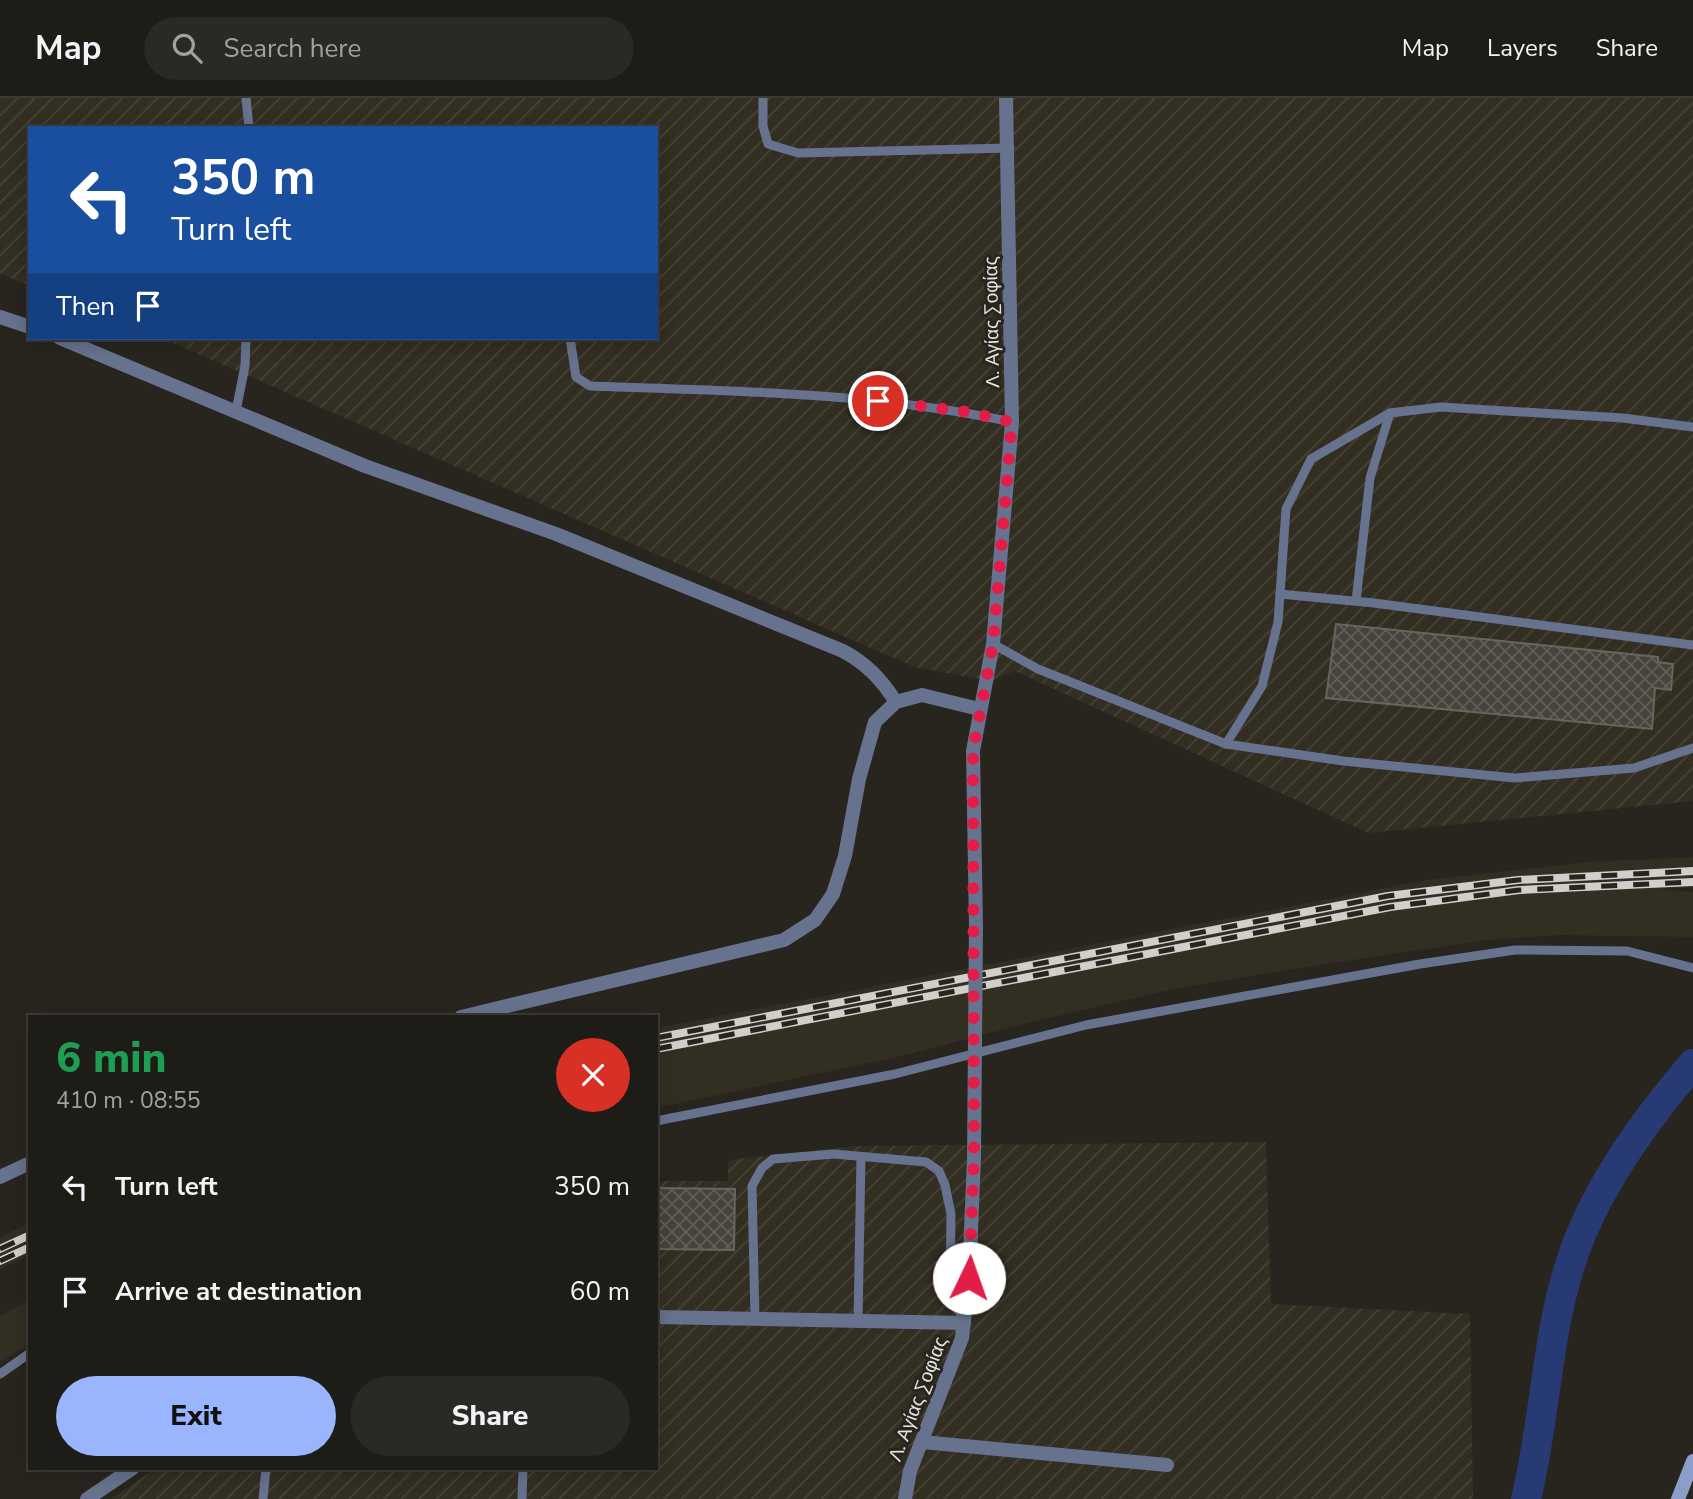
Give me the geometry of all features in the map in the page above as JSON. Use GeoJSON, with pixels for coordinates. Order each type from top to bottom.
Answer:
{"type":"FeatureCollection","features":[{"type":"Feature","properties":{"kind":"street","name":"Λ. Αγίας Σοφίας"},"geometry":{"type":"LineString","coordinates":[[905,1499],[910,1471],[962,1338],[964,1323],[974,1159],[976,927],[973,751],[993,644],[1012,422],[1010,148],[1006,98]]}},
{"type":"Feature","properties":{"kind":"street"},"geometry":{"type":"LineString","coordinates":[[0,317],[28,326]]}},
{"type":"Feature","properties":{"kind":"street"},"geometry":{"type":"LineString","coordinates":[[65,340],[365,466],[556,534],[843,651],[863,662],[882,680],[896,702]]}},
{"type":"Feature","properties":{"kind":"street"},"geometry":{"type":"LineString","coordinates":[[469,1015],[784,940],[814,920],[833,894],[845,856],[859,779],[876,722],[896,702],[922,695],[979,709]]}},
{"type":"Feature","properties":{"kind":"street"},"geometry":{"type":"LineString","coordinates":[[0,1177],[28,1164]]}},
{"type":"Feature","properties":{"kind":"street"},"geometry":{"type":"LineString","coordinates":[[658,1317],[964,1323]]}},
{"type":"Feature","properties":{"kind":"street"},"geometry":{"type":"LineString","coordinates":[[922,1442],[1167,1465]]}},
{"type":"Feature","properties":{"kind":"street"},"geometry":{"type":"LineString","coordinates":[[1678,1499],[1693,1461]]}},
{"type":"Feature","properties":{"kind":"street"},"geometry":{"type":"LineString","coordinates":[[87,1499],[131,1470]]}},
{"type":"Feature","properties":{"kind":"lane"},"geometry":{"type":"LineString","coordinates":[[246,98],[249,126]]}},
{"type":"Feature","properties":{"kind":"lane"},"geometry":{"type":"LineString","coordinates":[[763,98],[763,126],[768,144],[790,151],[1010,148]]}},
{"type":"Feature","properties":{"kind":"lane"},"geometry":{"type":"LineString","coordinates":[[236,411],[245,366],[246,340]]}},
{"type":"Feature","properties":{"kind":"lane"},"geometry":{"type":"LineString","coordinates":[[570,340],[576,377],[590,386],[828,395],[962,411],[1012,422]]}},
{"type":"Feature","properties":{"kind":"lane"},"geometry":{"type":"LineString","coordinates":[[1226,744],[1262,686],[1278,622],[1286,509],[1311,459],[1390,413],[1441,407],[1623,418],[1693,427]]}},
{"type":"Feature","properties":{"kind":"lane"},"geometry":{"type":"LineString","coordinates":[[1356,601],[1370,478],[1390,413]]}},
{"type":"Feature","properties":{"kind":"lane"},"geometry":{"type":"LineString","coordinates":[[1280,594],[1356,601],[1693,645]]}},
{"type":"Feature","properties":{"kind":"lane"},"geometry":{"type":"LineString","coordinates":[[993,644],[1038,670],[1226,744],[1343,761],[1515,778],[1634,768],[1693,748]]}},
{"type":"Feature","properties":{"kind":"lane"},"geometry":{"type":"LineString","coordinates":[[658,1121],[895,1074],[1086,1025],[1447,960],[1515,950],[1627,951],[1693,968]]}},
{"type":"Feature","properties":{"kind":"lane"},"geometry":{"type":"LineString","coordinates":[[755,1319],[752,1186],[762,1168],[773,1159],[834,1154],[926,1163],[939,1171],[951,1214],[950,1288],[964,1323]]}},
{"type":"Feature","properties":{"kind":"lane"},"geometry":{"type":"LineString","coordinates":[[858,1321],[861,1157]]}},
{"type":"Feature","properties":{"kind":"lane"},"geometry":{"type":"LineString","coordinates":[[0,1374],[28,1354]]}},
{"type":"Feature","properties":{"kind":"lane"},"geometry":{"type":"LineString","coordinates":[[263,1499],[265,1470]]}},
{"type":"Feature","properties":{"kind":"lane"},"geometry":{"type":"LineString","coordinates":[[522,1499],[523,1470]]}},
{"type":"Feature","properties":{"kind":"shaded area"},"geometry":{"type":"Polygon","coordinates":[[[0,98],[1693,98],[1693,801],[1368,833],[1015,671],[991,681],[914,667],[167,340],[658,340],[658,126],[28,126],[28,285],[0,274],[0,98]]]}},
{"type":"Feature","properties":{"kind":"shaded area"},"geometry":{"type":"Polygon","coordinates":[[[1693,857],[1693,887],[1656,889],[1693,892],[1693,937],[1559,935],[1486,940],[1178,988],[1031,1022],[902,1056],[658,1108],[658,1028],[1427,880],[1589,862],[1693,857]]]}},
{"type":"Feature","properties":{"kind":"shaded area"},"geometry":{"type":"Polygon","coordinates":[[[1266,1142],[1271,1304],[1470,1314],[1473,1499],[111,1499],[153,1470],[658,1470],[658,1181],[728,1181],[728,1160],[855,1146],[1266,1142]]]}},
{"type":"Feature","properties":{"kind":"shaded area"},"geometry":{"type":"Polygon","coordinates":[[[28,1224],[28,1256],[0,1269],[0,1237],[28,1224]]]}},
{"type":"Feature","properties":{"kind":"shaded area"},"geometry":{"type":"Polygon","coordinates":[[[28,1300],[28,1345],[0,1362],[0,1316],[28,1300]]]}},
{"type":"Feature","properties":{"kind":"building"},"geometry":{"type":"Polygon","coordinates":[[[1336,624],[1658,657],[1658,662],[1673,664],[1671,690],[1655,688],[1652,729],[1326,698],[1336,624]]]}},
{"type":"Feature","properties":{"kind":"building"},"geometry":{"type":"Polygon","coordinates":[[[658,1188],[735,1189],[734,1250],[658,1249],[658,1188]]]}},
{"type":"Feature","properties":{"kind":"waterway"},"geometry":{"type":"LineString","coordinates":[[1526,1499],[1558,1313],[1574,1253],[1596,1202],[1625,1153],[1693,1064]]}},
{"type":"Feature","properties":{"kind":"railway"},"geometry":{"type":"LineString","coordinates":[[658,1038],[1388,896],[1518,880],[1693,871]]}},
{"type":"Feature","properties":{"kind":"railway"},"geometry":{"type":"LineString","coordinates":[[658,1049],[1390,907],[1519,890],[1693,882]]}},
{"type":"Feature","properties":{"kind":"railway"},"geometry":{"type":"LineString","coordinates":[[0,1249],[28,1236]]}},
{"type":"Feature","properties":{"kind":"railway"},"geometry":{"type":"LineString","coordinates":[[0,1261],[28,1248]]}},
{"type":"Feature","properties":{"kind":"route"},"geometry":{"type":"LineString","coordinates":[[878,401],[962,411],[1012,422],[993,644],[973,751],[976,927],[974,1159],[969,1278]]}}]}
